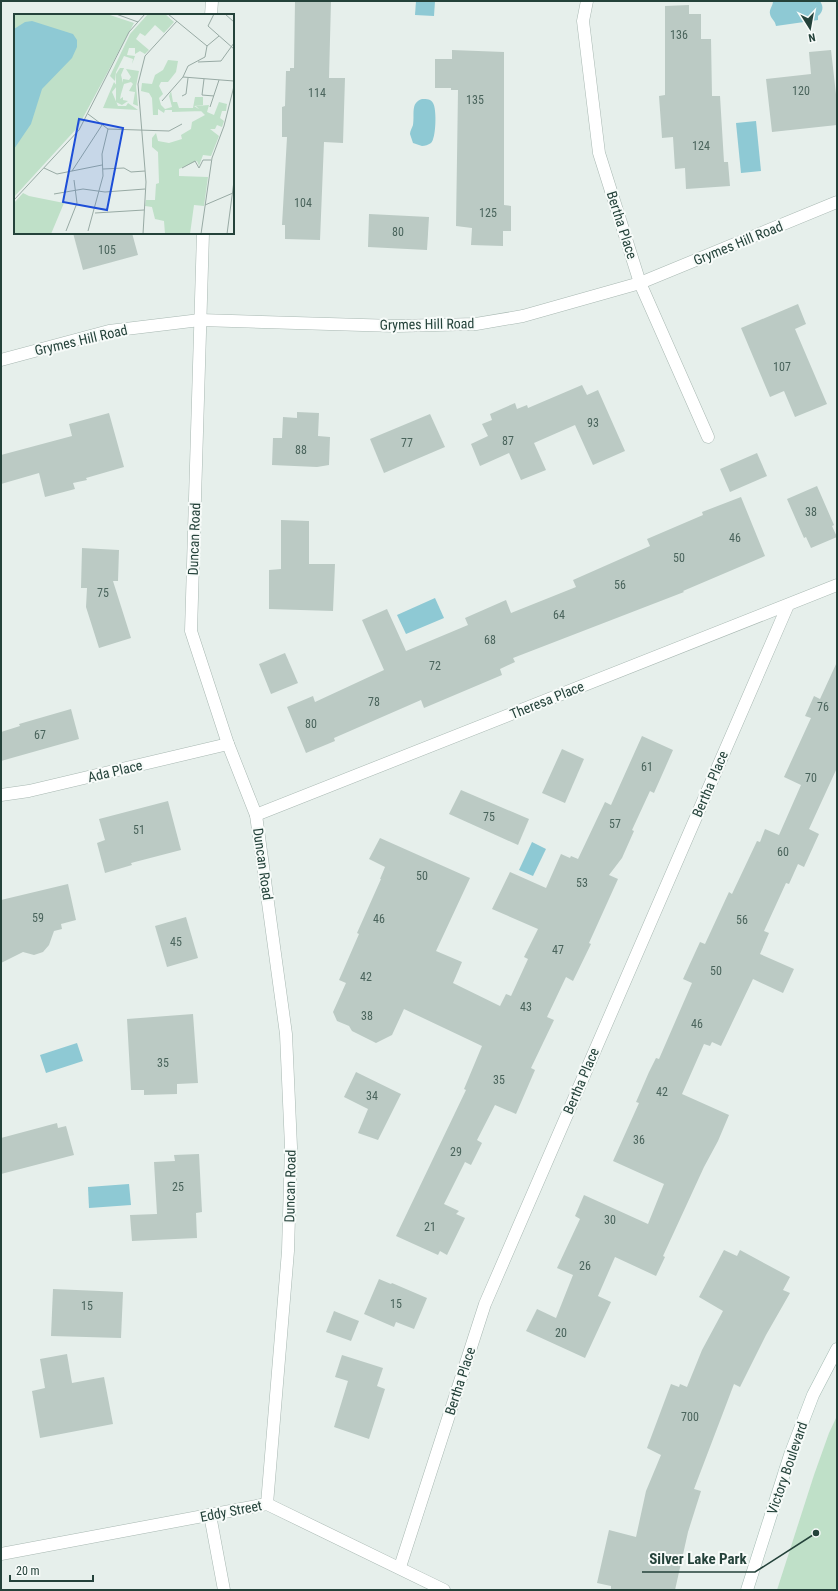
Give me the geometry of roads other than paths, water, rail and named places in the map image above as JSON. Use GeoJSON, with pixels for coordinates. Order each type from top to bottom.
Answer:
{"type":"FeatureCollection","features":[{"type":"Feature","properties":{"kind":"street"},"geometry":{"type":"LineString","coordinates":[[211,14],[212,1]]}},
{"type":"Feature","properties":{"kind":"street","name":"Bertha Place"},"geometry":{"type":"LineString","coordinates":[[587,1],[583,21],[599,153],[640,283],[708,438]]}},
{"type":"Feature","properties":{"kind":"street","name":"Grymes Hill Road"},"geometry":{"type":"LineString","coordinates":[[1,360],[109,331],[200,320],[396,326],[476,324],[523,316],[640,283],[837,202]]}},
{"type":"Feature","properties":{"kind":"street","name":"Duncan Road"},"geometry":{"type":"LineString","coordinates":[[203,234],[191,631],[228,744],[256,815],[286,1034],[291,1147],[288,1251],[267,1504]]}},
{"type":"Feature","properties":{"kind":"street","name":"Theresa Place"},"geometry":{"type":"LineString","coordinates":[[256,815],[837,585]]}},
{"type":"Feature","properties":{"kind":"street","name":"Bertha Place"},"geometry":{"type":"LineString","coordinates":[[400,1567],[485,1304],[788,605]]}},
{"type":"Feature","properties":{"kind":"street","name":"Ada Place"},"geometry":{"type":"LineString","coordinates":[[1,795],[30,791],[228,744]]}},
{"type":"Feature","properties":{"kind":"street","name":"Victory Boulevard"},"geometry":{"type":"LineString","coordinates":[[747,1590],[790,1456],[813,1395],[837,1349]]}},
{"type":"Feature","properties":{"kind":"street","name":"Eddy Street"},"geometry":{"type":"LineString","coordinates":[[1,1554],[210,1516],[267,1504],[400,1567],[444,1590]]}},
{"type":"Feature","properties":{"kind":"street"},"geometry":{"type":"LineString","coordinates":[[210,1516],[224,1590]]}},
{"type":"Feature","properties":{"kind":"water"},"geometry":{"type":"Polygon","coordinates":[[[416,1],[435,1],[434,16],[415,15],[416,1]]]}},
{"type":"Feature","properties":{"kind":"water"},"geometry":{"type":"Polygon","coordinates":[[[773,1],[820,1],[822,9],[818,16],[818,20],[776,26],[770,14],[773,1]]]}},
{"type":"Feature","properties":{"kind":"water"},"geometry":{"type":"Polygon","coordinates":[[[422,99],[432,102],[435,117],[433,140],[425,146],[413,143],[410,134],[413,125],[414,106],[422,99]]]}},
{"type":"Feature","properties":{"kind":"water"},"geometry":{"type":"Polygon","coordinates":[[[756,121],[761,171],[741,173],[736,123],[756,121]]]}},
{"type":"Feature","properties":{"kind":"water"},"geometry":{"type":"Polygon","coordinates":[[[435,598],[444,618],[406,634],[397,615],[435,598]]]}},
{"type":"Feature","properties":{"kind":"water"},"geometry":{"type":"Polygon","coordinates":[[[532,842],[546,849],[533,876],[519,870],[532,842]]]}},
{"type":"Feature","properties":{"kind":"water"},"geometry":{"type":"Polygon","coordinates":[[[77,1043],[83,1061],[46,1073],[40,1055],[77,1043]]]}},
{"type":"Feature","properties":{"kind":"water"},"geometry":{"type":"Polygon","coordinates":[[[129,1184],[131,1205],[89,1208],[88,1187],[129,1184]]]}},
{"type":"Feature","properties":{"kind":"place","name":"Silver Lake Park"},"geometry":{"type":"Point","coordinates":[816,1533]}}]}
